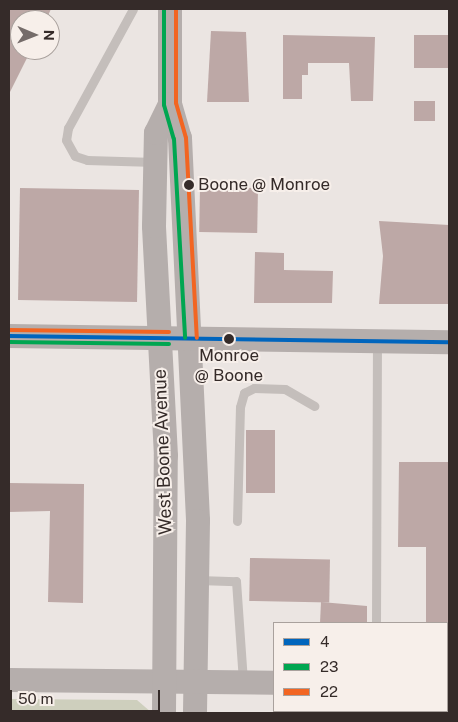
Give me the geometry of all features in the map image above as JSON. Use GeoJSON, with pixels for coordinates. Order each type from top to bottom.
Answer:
{"type":"FeatureCollection","features":[{"type":"Feature","properties":{"kind":"main road","name":"West Boone Avenue"},"geometry":{"type":"LineString","coordinates":[[170,9],[170,104],[180,138],[191,338],[197,580],[194,713]]}},
{"type":"Feature","properties":{"kind":"main road","name":"West Boone Avenue"},"geometry":{"type":"LineString","coordinates":[[164,713],[166,456],[158,338],[155,162],[156,133],[170,104]]}},
{"type":"Feature","properties":{"kind":"main road"},"geometry":{"type":"LineString","coordinates":[[9,336],[449,342]]}},
{"type":"Feature","properties":{"kind":"main road"},"geometry":{"type":"LineString","coordinates":[[9,680],[196,681],[273,684]]}},
{"type":"Feature","properties":{"kind":"lane"},"geometry":{"type":"LineString","coordinates":[[133,9],[68,128],[66,140],[75,156],[88,160],[155,162]]}},
{"type":"Feature","properties":{"kind":"lane"},"geometry":{"type":"LineString","coordinates":[[376,341],[376,622]]}},
{"type":"Feature","properties":{"kind":"lane"},"geometry":{"type":"LineString","coordinates":[[237,520],[240,407],[244,393],[254,388],[285,389],[314,406]]}},
{"type":"Feature","properties":{"kind":"lane"},"geometry":{"type":"LineString","coordinates":[[197,580],[236,581],[244,682]]}},
{"type":"Feature","properties":{"kind":"green space"},"geometry":{"type":"Polygon","coordinates":[[[9,699],[137,700],[152,713],[9,713],[9,699]]]}},
{"type":"Feature","properties":{"kind":"building"},"geometry":{"type":"Polygon","coordinates":[[[9,9],[51,9],[10,10],[10,60],[26,60],[9,94],[9,9]]]}},
{"type":"Feature","properties":{"kind":"building"},"geometry":{"type":"Polygon","coordinates":[[[211,31],[246,32],[249,102],[207,102],[211,31]]]}},
{"type":"Feature","properties":{"kind":"building"},"geometry":{"type":"Polygon","coordinates":[[[283,35],[375,37],[373,101],[351,101],[349,63],[308,63],[308,75],[302,75],[302,99],[283,99],[283,35]]]}},
{"type":"Feature","properties":{"kind":"building"},"geometry":{"type":"Polygon","coordinates":[[[414,35],[449,35],[449,68],[414,68],[414,35]]]}},
{"type":"Feature","properties":{"kind":"building"},"geometry":{"type":"Polygon","coordinates":[[[414,101],[435,101],[435,121],[414,121],[414,101]]]}},
{"type":"Feature","properties":{"kind":"building"},"geometry":{"type":"Polygon","coordinates":[[[200,187],[258,188],[257,233],[199,232],[200,187]]]}},
{"type":"Feature","properties":{"kind":"building"},"geometry":{"type":"Polygon","coordinates":[[[20,188],[139,190],[137,302],[18,300],[20,188]]]}},
{"type":"Feature","properties":{"kind":"building"},"geometry":{"type":"Polygon","coordinates":[[[379,221],[449,225],[449,304],[379,304],[383,256],[379,221]]]}},
{"type":"Feature","properties":{"kind":"building"},"geometry":{"type":"Polygon","coordinates":[[[255,252],[284,253],[284,270],[333,271],[332,303],[254,303],[255,252]]]}},
{"type":"Feature","properties":{"kind":"building"},"geometry":{"type":"Polygon","coordinates":[[[246,430],[275,430],[275,493],[246,493],[246,430]]]}},
{"type":"Feature","properties":{"kind":"building"},"geometry":{"type":"Polygon","coordinates":[[[399,462],[449,462],[449,623],[426,622],[426,547],[398,547],[399,462]]]}},
{"type":"Feature","properties":{"kind":"building"},"geometry":{"type":"Polygon","coordinates":[[[9,483],[84,484],[83,603],[48,602],[50,511],[9,512],[9,483]]]}},
{"type":"Feature","properties":{"kind":"building"},"geometry":{"type":"Polygon","coordinates":[[[250,558],[330,559],[329,602],[249,601],[250,558]]]}},
{"type":"Feature","properties":{"kind":"building"},"geometry":{"type":"Polygon","coordinates":[[[321,602],[367,606],[367,622],[320,622],[321,602]]]}},
{"type":"Feature","properties":{"kind":"transit line","name":"23"},"geometry":{"type":"LineString","coordinates":[[164,9],[164,105],[174,139],[185,338]]}},
{"type":"Feature","properties":{"kind":"transit line","name":"22"},"geometry":{"type":"LineString","coordinates":[[176,9],[176,103],[186,138],[197,338]]}},
{"type":"Feature","properties":{"kind":"transit line","name":"22"},"geometry":{"type":"LineString","coordinates":[[9,330],[169,332]]}},
{"type":"Feature","properties":{"kind":"transit line","name":"4"},"geometry":{"type":"LineString","coordinates":[[9,336],[449,342]]}},
{"type":"Feature","properties":{"kind":"transit line","name":"23"},"geometry":{"type":"LineString","coordinates":[[9,342],[169,344]]}},
{"type":"Feature","properties":{"kind":"place","name":"Boone @ Monroe"},"geometry":{"type":"Point","coordinates":[189,185]}},
{"type":"Feature","properties":{"kind":"place","name":"Monroe @ Boone"},"geometry":{"type":"Point","coordinates":[229,339]}}]}
